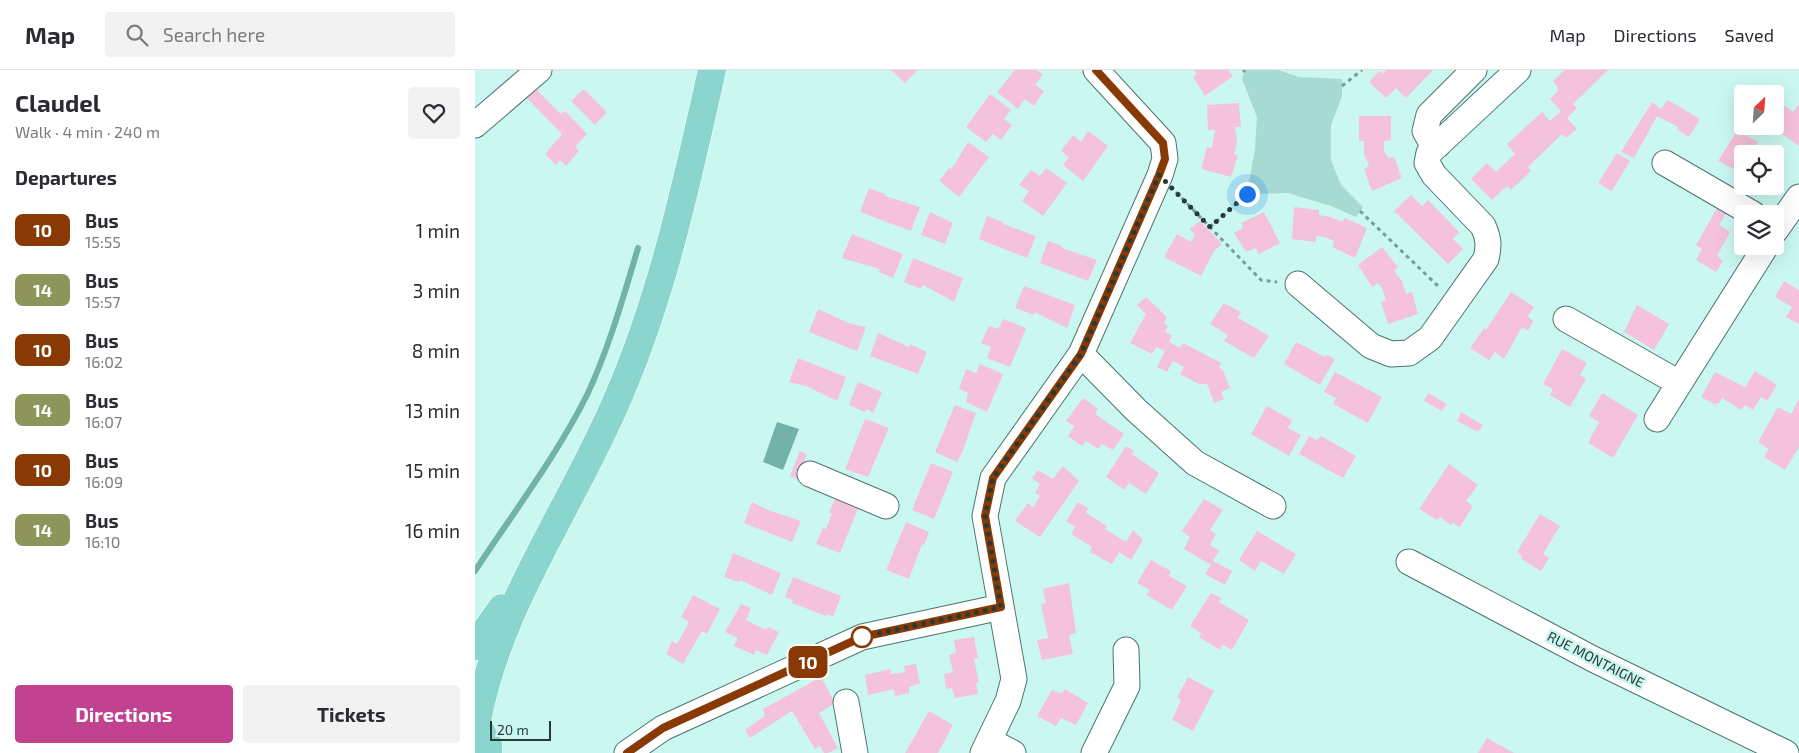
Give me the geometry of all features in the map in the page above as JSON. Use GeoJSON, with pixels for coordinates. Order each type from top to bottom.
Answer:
{"type":"FeatureCollection","features":[{"type":"Feature","properties":{"kind":"main road"},"geometry":{"type":"LineString","coordinates":[[488,753],[488,745],[476,720],[483,688],[497,647],[536,560],[593,457],[619,398],[650,315],[683,196],[712,70]]}},
{"type":"Feature","properties":{"kind":"main road"},"geometry":{"type":"LineString","coordinates":[[475,646],[536,560]]}},
{"type":"Feature","properties":{"kind":"street"},"geometry":{"type":"LineString","coordinates":[[475,125],[539,70]]}},
{"type":"Feature","properties":{"kind":"street"},"geometry":{"type":"LineString","coordinates":[[1438,145],[1430,140],[1425,131],[1429,115],[1474,70]]}},
{"type":"Feature","properties":{"kind":"street"},"geometry":{"type":"LineString","coordinates":[[1013,753],[986,747],[1008,702],[1014,679],[985,516],[993,478],[1081,354],[1165,159],[1163,143],[1100,71]]}},
{"type":"Feature","properties":{"kind":"street"},"geometry":{"type":"LineString","coordinates":[[1298,284],[1371,346],[1391,354],[1409,354],[1430,338],[1486,259],[1489,246],[1488,236],[1483,226],[1433,175],[1427,163],[1429,153],[1503,75]]}},
{"type":"Feature","properties":{"kind":"street"},"geometry":{"type":"LineString","coordinates":[[1665,164],[1737,205]]}},
{"type":"Feature","properties":{"kind":"street"},"geometry":{"type":"LineString","coordinates":[[1784,217],[1799,197]]}},
{"type":"Feature","properties":{"kind":"street"},"geometry":{"type":"LineString","coordinates":[[1657,419],[1759,255]]}},
{"type":"Feature","properties":{"kind":"street"},"geometry":{"type":"LineString","coordinates":[[1566,319],[1679,383]]}},
{"type":"Feature","properties":{"kind":"street"},"geometry":{"type":"LineString","coordinates":[[1081,354],[1135,410],[1195,463],[1273,506]]}},
{"type":"Feature","properties":{"kind":"street"},"geometry":{"type":"LineString","coordinates":[[810,474],[886,506]]}},
{"type":"Feature","properties":{"kind":"street","name":"RUE MONTAIGNE"},"geometry":{"type":"LineString","coordinates":[[1409,562],[1593,659],[1786,753]]}},
{"type":"Feature","properties":{"kind":"street"},"geometry":{"type":"LineString","coordinates":[[627,753],[663,728],[862,637],[1001,607]]}},
{"type":"Feature","properties":{"kind":"street"},"geometry":{"type":"LineString","coordinates":[[1094,753],[1127,686],[1126,650]]}},
{"type":"Feature","properties":{"kind":"street"},"geometry":{"type":"LineString","coordinates":[[846,702],[855,753]]}},
{"type":"Feature","properties":{"kind":"path"},"geometry":{"type":"LineString","coordinates":[[1342,86],[1362,70]]}},
{"type":"Feature","properties":{"kind":"path"},"geometry":{"type":"LineString","coordinates":[[1159,175],[1261,280],[1298,284]]}},
{"type":"Feature","properties":{"kind":"path"},"geometry":{"type":"LineString","coordinates":[[1210,227],[1247,194]]}},
{"type":"Feature","properties":{"kind":"path"},"geometry":{"type":"LineString","coordinates":[[1360,211],[1457,302]]}},
{"type":"Feature","properties":{"kind":"shaded area"},"geometry":{"type":"Polygon","coordinates":[[[1245,70],[1278,70],[1299,77],[1342,79],[1342,96],[1331,125],[1331,160],[1341,185],[1363,207],[1356,217],[1331,206],[1288,193],[1247,194],[1255,149],[1257,117],[1242,79],[1245,70]]]}},
{"type":"Feature","properties":{"kind":"shaded area"},"geometry":{"type":"Polygon","coordinates":[[[777,422],[799,429],[783,470],[763,462],[777,422]]]}},
{"type":"Feature","properties":{"kind":"building"},"geometry":{"type":"Polygon","coordinates":[[[891,70],[917,70],[905,83],[891,70]]]}},
{"type":"Feature","properties":{"kind":"building"},"geometry":{"type":"Polygon","coordinates":[[[1015,70],[1036,70],[1043,74],[1035,85],[1044,91],[1034,106],[1025,99],[1018,109],[997,92],[1015,70]]]}},
{"type":"Feature","properties":{"kind":"building"},"geometry":{"type":"Polygon","coordinates":[[[1194,70],[1228,70],[1233,76],[1205,96],[1193,77],[1197,74],[1194,70]]]}},
{"type":"Feature","properties":{"kind":"building"},"geometry":{"type":"Polygon","coordinates":[[[1386,70],[1433,70],[1406,98],[1396,88],[1386,98],[1369,82],[1379,71],[1383,74],[1386,70]]]}},
{"type":"Feature","properties":{"kind":"building"},"geometry":{"type":"Polygon","coordinates":[[[1565,70],[1608,70],[1573,104],[1577,108],[1567,118],[1577,129],[1566,138],[1562,134],[1528,167],[1531,171],[1511,190],[1507,186],[1492,200],[1471,179],[1487,163],[1496,172],[1515,154],[1507,144],[1542,112],[1550,121],[1561,111],[1550,99],[1559,90],[1553,81],[1565,70]]]}},
{"type":"Feature","properties":{"kind":"building"},"geometry":{"type":"Polygon","coordinates":[[[530,83],[561,114],[565,111],[587,134],[575,147],[579,151],[566,166],[560,160],[556,165],[545,154],[562,134],[521,92],[530,83]]]}},
{"type":"Feature","properties":{"kind":"building"},"geometry":{"type":"Polygon","coordinates":[[[584,89],[607,112],[595,125],[571,101],[584,89]]]}},
{"type":"Feature","properties":{"kind":"building"},"geometry":{"type":"Polygon","coordinates":[[[990,94],[1011,110],[1004,119],[1012,125],[1001,140],[993,134],[986,142],[966,127],[990,94]]]}},
{"type":"Feature","properties":{"kind":"building"},"geometry":{"type":"Polygon","coordinates":[[[1668,100],[1700,119],[1689,137],[1678,130],[1678,127],[1657,116],[1634,158],[1621,152],[1652,102],[1661,109],[1668,100]]]}},
{"type":"Feature","properties":{"kind":"building"},"geometry":{"type":"Polygon","coordinates":[[[1239,103],[1241,127],[1235,127],[1237,142],[1234,154],[1238,155],[1231,177],[1201,169],[1207,147],[1212,148],[1215,130],[1208,130],[1207,105],[1239,103]]]}},
{"type":"Feature","properties":{"kind":"building"},"geometry":{"type":"Polygon","coordinates":[[[1799,104],[1799,146],[1784,135],[1784,106],[1793,112],[1799,104]]]}},
{"type":"Feature","properties":{"kind":"building"},"geometry":{"type":"Polygon","coordinates":[[[1359,116],[1391,116],[1391,140],[1384,141],[1384,150],[1388,158],[1394,157],[1402,178],[1372,191],[1364,169],[1369,166],[1364,154],[1364,141],[1359,141],[1359,116]]]}},
{"type":"Feature","properties":{"kind":"building"},"geometry":{"type":"Polygon","coordinates":[[[1088,131],[1108,146],[1083,181],[1063,165],[1069,157],[1061,151],[1073,135],[1081,142],[1088,131]]]}},
{"type":"Feature","properties":{"kind":"building"},"geometry":{"type":"Polygon","coordinates":[[[1734,135],[1745,135],[1758,142],[1756,145],[1734,145],[1734,169],[1718,161],[1734,135]]]}},
{"type":"Feature","properties":{"kind":"building"},"geometry":{"type":"Polygon","coordinates":[[[968,142],[989,157],[959,197],[939,181],[949,168],[951,169],[955,164],[968,142]]]}},
{"type":"Feature","properties":{"kind":"building"},"geometry":{"type":"Polygon","coordinates":[[[1617,153],[1630,161],[1612,191],[1598,183],[1617,153]]]}},
{"type":"Feature","properties":{"kind":"building"},"geometry":{"type":"Polygon","coordinates":[[[1046,168],[1067,183],[1043,216],[1022,201],[1029,191],[1019,185],[1031,170],[1040,176],[1046,168]]]}},
{"type":"Feature","properties":{"kind":"building"},"geometry":{"type":"Polygon","coordinates":[[[869,188],[885,194],[885,196],[920,207],[911,231],[860,212],[869,188]]]}},
{"type":"Feature","properties":{"kind":"building"},"geometry":{"type":"Polygon","coordinates":[[[1411,195],[1422,206],[1428,200],[1459,232],[1453,239],[1463,249],[1448,264],[1394,211],[1411,195]]]}},
{"type":"Feature","properties":{"kind":"building"},"geometry":{"type":"Polygon","coordinates":[[[1720,203],[1728,211],[1719,225],[1730,232],[1717,256],[1723,261],[1716,272],[1696,260],[1702,249],[1696,245],[1720,203]]]}},
{"type":"Feature","properties":{"kind":"building"},"geometry":{"type":"Polygon","coordinates":[[[1294,207],[1319,210],[1319,215],[1331,217],[1342,222],[1345,218],[1367,228],[1355,258],[1332,247],[1334,241],[1325,237],[1316,236],[1316,242],[1292,239],[1294,207]]]}},
{"type":"Feature","properties":{"kind":"building"},"geometry":{"type":"Polygon","coordinates":[[[930,212],[953,223],[945,244],[921,235],[930,212]]]}},
{"type":"Feature","properties":{"kind":"building"},"geometry":{"type":"Polygon","coordinates":[[[1264,212],[1280,243],[1259,254],[1256,248],[1246,252],[1234,233],[1243,228],[1241,223],[1264,212]]]}},
{"type":"Feature","properties":{"kind":"building"},"geometry":{"type":"Polygon","coordinates":[[[987,216],[1036,236],[1027,258],[979,239],[987,216]]]}},
{"type":"Feature","properties":{"kind":"building"},"geometry":{"type":"Polygon","coordinates":[[[1200,221],[1222,244],[1214,251],[1201,276],[1164,257],[1177,234],[1191,242],[1195,234],[1189,229],[1200,221]]]}},
{"type":"Feature","properties":{"kind":"building"},"geometry":{"type":"Polygon","coordinates":[[[852,234],[903,254],[893,278],[879,272],[880,269],[842,258],[852,234]]]}},
{"type":"Feature","properties":{"kind":"building"},"geometry":{"type":"Polygon","coordinates":[[[1048,241],[1097,260],[1088,281],[1040,263],[1048,241]]]}},
{"type":"Feature","properties":{"kind":"building"},"geometry":{"type":"Polygon","coordinates":[[[1382,247],[1398,267],[1394,271],[1402,281],[1406,294],[1412,292],[1418,314],[1388,324],[1381,302],[1386,300],[1382,288],[1378,283],[1372,287],[1358,265],[1382,247]]]}},
{"type":"Feature","properties":{"kind":"building"},"geometry":{"type":"Polygon","coordinates":[[[913,258],[963,278],[954,302],[923,285],[921,289],[904,282],[913,258]]]}},
{"type":"Feature","properties":{"kind":"building"},"geometry":{"type":"Polygon","coordinates":[[[1784,281],[1799,290],[1799,324],[1786,317],[1792,307],[1775,297],[1784,281]]]}},
{"type":"Feature","properties":{"kind":"building"},"geometry":{"type":"Polygon","coordinates":[[[1024,286],[1075,305],[1067,328],[1034,312],[1034,315],[1015,308],[1024,286]]]}},
{"type":"Feature","properties":{"kind":"building"},"geometry":{"type":"Polygon","coordinates":[[[1511,292],[1534,307],[1528,316],[1533,321],[1528,331],[1522,327],[1504,359],[1495,352],[1489,360],[1470,348],[1484,328],[1486,330],[1511,292]]]}},
{"type":"Feature","properties":{"kind":"building"},"geometry":{"type":"Polygon","coordinates":[[[1146,297],[1167,317],[1164,324],[1168,326],[1165,332],[1172,335],[1169,342],[1180,348],[1183,343],[1221,363],[1219,367],[1223,370],[1230,388],[1221,392],[1224,399],[1214,403],[1207,384],[1199,384],[1180,374],[1184,367],[1173,361],[1167,372],[1157,367],[1165,351],[1156,347],[1152,354],[1130,343],[1146,314],[1137,305],[1146,297]]]}},
{"type":"Feature","properties":{"kind":"building"},"geometry":{"type":"Polygon","coordinates":[[[1224,303],[1241,312],[1238,318],[1269,336],[1254,358],[1224,341],[1228,335],[1210,324],[1224,303]]]}},
{"type":"Feature","properties":{"kind":"building"},"geometry":{"type":"Polygon","coordinates":[[[1637,305],[1669,324],[1654,350],[1624,332],[1637,305]]]}},
{"type":"Feature","properties":{"kind":"building"},"geometry":{"type":"Polygon","coordinates":[[[818,309],[851,324],[866,327],[857,351],[809,332],[818,309]]]}},
{"type":"Feature","properties":{"kind":"building"},"geometry":{"type":"Polygon","coordinates":[[[1003,319],[1026,328],[1010,367],[987,358],[991,347],[981,343],[989,326],[998,329],[1003,319]]]}},
{"type":"Feature","properties":{"kind":"building"},"geometry":{"type":"Polygon","coordinates":[[[878,333],[909,347],[910,344],[927,352],[918,374],[870,356],[878,333]]]}},
{"type":"Feature","properties":{"kind":"building"},"geometry":{"type":"Polygon","coordinates":[[[1296,342],[1325,357],[1327,355],[1335,359],[1320,385],[1284,364],[1296,342]]]}},
{"type":"Feature","properties":{"kind":"building"},"geometry":{"type":"Polygon","coordinates":[[[1562,349],[1587,363],[1580,375],[1586,379],[1570,407],[1550,395],[1553,389],[1543,384],[1562,349]]]}},
{"type":"Feature","properties":{"kind":"building"},"geometry":{"type":"Polygon","coordinates":[[[798,358],[846,377],[837,401],[806,386],[789,382],[798,358]]]}},
{"type":"Feature","properties":{"kind":"building"},"geometry":{"type":"Polygon","coordinates":[[[980,364],[1003,374],[987,412],[966,402],[968,393],[959,389],[966,369],[976,373],[980,364]]]}},
{"type":"Feature","properties":{"kind":"building"},"geometry":{"type":"Polygon","coordinates":[[[1755,371],[1777,385],[1767,401],[1761,397],[1753,410],[1745,405],[1741,410],[1722,398],[1719,403],[1714,404],[1701,397],[1715,372],[1745,387],[1755,371]]]}},
{"type":"Feature","properties":{"kind":"building"},"geometry":{"type":"Polygon","coordinates":[[[1335,372],[1382,397],[1368,423],[1333,404],[1336,398],[1324,392],[1335,372]]]}},
{"type":"Feature","properties":{"kind":"building"},"geometry":{"type":"Polygon","coordinates":[[[858,382],[882,392],[873,413],[866,409],[865,412],[849,405],[858,382]]]}},
{"type":"Feature","properties":{"kind":"building"},"geometry":{"type":"Polygon","coordinates":[[[1428,393],[1447,404],[1442,411],[1424,401],[1428,393]]]}},
{"type":"Feature","properties":{"kind":"building"},"geometry":{"type":"Polygon","coordinates":[[[1602,393],[1638,415],[1613,458],[1588,443],[1599,422],[1589,416],[1602,393]]]}},
{"type":"Feature","properties":{"kind":"building"},"geometry":{"type":"Polygon","coordinates":[[[1083,398],[1098,409],[1095,414],[1124,434],[1113,450],[1102,444],[1098,449],[1086,441],[1082,446],[1068,436],[1074,426],[1066,421],[1083,398]]]}},
{"type":"Feature","properties":{"kind":"building"},"geometry":{"type":"Polygon","coordinates":[[[1799,399],[1799,447],[1785,470],[1764,457],[1769,449],[1758,442],[1778,407],[1791,414],[1799,399]]]}},
{"type":"Feature","properties":{"kind":"building"},"geometry":{"type":"Polygon","coordinates":[[[955,405],[976,413],[957,462],[935,452],[955,405]]]}},
{"type":"Feature","properties":{"kind":"building"},"geometry":{"type":"Polygon","coordinates":[[[1267,406],[1292,420],[1288,428],[1301,435],[1289,456],[1251,434],[1267,406]]]}},
{"type":"Feature","properties":{"kind":"building"},"geometry":{"type":"Polygon","coordinates":[[[1461,412],[1483,425],[1478,432],[1457,421],[1461,412]]]}},
{"type":"Feature","properties":{"kind":"building"},"geometry":{"type":"Polygon","coordinates":[[[865,419],[889,428],[868,477],[845,469],[865,419]]]}},
{"type":"Feature","properties":{"kind":"building"},"geometry":{"type":"Polygon","coordinates":[[[1309,436],[1317,440],[1321,436],[1356,456],[1343,478],[1299,454],[1309,436]]]}},
{"type":"Feature","properties":{"kind":"building"},"geometry":{"type":"Polygon","coordinates":[[[1126,446],[1134,451],[1132,454],[1159,473],[1146,494],[1129,483],[1124,490],[1106,477],[1126,446]]]}},
{"type":"Feature","properties":{"kind":"building"},"geometry":{"type":"Polygon","coordinates":[[[800,451],[807,454],[798,479],[790,476],[800,451]]]}},
{"type":"Feature","properties":{"kind":"building"},"geometry":{"type":"Polygon","coordinates":[[[931,463],[953,472],[934,519],[912,510],[931,463]]]}},
{"type":"Feature","properties":{"kind":"building"},"geometry":{"type":"Polygon","coordinates":[[[1449,464],[1478,485],[1466,501],[1473,506],[1460,527],[1453,523],[1451,525],[1440,517],[1437,520],[1419,509],[1449,464]]]}},
{"type":"Feature","properties":{"kind":"building"},"geometry":{"type":"Polygon","coordinates":[[[1063,466],[1079,481],[1040,537],[1015,521],[1028,503],[1033,507],[1040,496],[1035,493],[1040,484],[1032,478],[1038,470],[1053,479],[1063,466]]]}},
{"type":"Feature","properties":{"kind":"building"},"geometry":{"type":"Polygon","coordinates":[[[836,497],[859,506],[840,553],[816,544],[823,528],[826,529],[832,513],[829,513],[836,497]]]}},
{"type":"Feature","properties":{"kind":"building"},"geometry":{"type":"Polygon","coordinates":[[[1204,499],[1223,510],[1210,530],[1216,534],[1210,545],[1219,551],[1213,561],[1232,571],[1225,585],[1205,574],[1211,565],[1184,549],[1190,537],[1182,531],[1204,499]]]}},
{"type":"Feature","properties":{"kind":"building"},"geometry":{"type":"Polygon","coordinates":[[[752,502],[768,510],[801,521],[792,542],[744,523],[752,502]]]}},
{"type":"Feature","properties":{"kind":"building"},"geometry":{"type":"Polygon","coordinates":[[[1078,502],[1088,508],[1086,513],[1107,526],[1105,529],[1126,542],[1133,530],[1143,540],[1131,560],[1119,552],[1112,564],[1090,552],[1092,547],[1071,534],[1075,527],[1066,521],[1078,502]]]}},
{"type":"Feature","properties":{"kind":"building"},"geometry":{"type":"Polygon","coordinates":[[[1540,514],[1560,526],[1543,554],[1549,558],[1541,571],[1521,559],[1522,556],[1517,552],[1540,514]]]}},
{"type":"Feature","properties":{"kind":"building"},"geometry":{"type":"Polygon","coordinates":[[[906,522],[929,532],[924,545],[922,544],[909,579],[886,570],[906,522]]]}},
{"type":"Feature","properties":{"kind":"building"},"geometry":{"type":"Polygon","coordinates":[[[1257,531],[1296,554],[1284,574],[1261,561],[1255,571],[1239,560],[1257,531]]]}},
{"type":"Feature","properties":{"kind":"building"},"geometry":{"type":"Polygon","coordinates":[[[733,553],[781,573],[772,595],[740,580],[739,582],[724,577],[733,553]]]}},
{"type":"Feature","properties":{"kind":"building"},"geometry":{"type":"Polygon","coordinates":[[[1151,560],[1171,571],[1169,576],[1187,586],[1172,610],[1146,595],[1150,590],[1137,583],[1151,560]]]}},
{"type":"Feature","properties":{"kind":"building"},"geometry":{"type":"Polygon","coordinates":[[[793,577],[841,596],[833,617],[792,603],[793,600],[785,597],[793,577]]]}},
{"type":"Feature","properties":{"kind":"building"},"geometry":{"type":"Polygon","coordinates":[[[1069,583],[1076,633],[1069,635],[1073,654],[1042,660],[1037,640],[1048,638],[1041,604],[1046,603],[1043,589],[1069,583]]]}},
{"type":"Feature","properties":{"kind":"building"},"geometry":{"type":"Polygon","coordinates":[[[1211,593],[1221,598],[1219,602],[1249,620],[1232,650],[1223,645],[1220,650],[1199,637],[1201,633],[1190,626],[1211,593]]]}},
{"type":"Feature","properties":{"kind":"building"},"geometry":{"type":"Polygon","coordinates":[[[693,595],[720,609],[707,634],[702,631],[683,664],[666,654],[672,641],[677,644],[689,622],[681,617],[693,595]]]}},
{"type":"Feature","properties":{"kind":"building"},"geometry":{"type":"Polygon","coordinates":[[[741,604],[751,608],[746,620],[766,630],[768,627],[779,632],[767,655],[756,650],[754,655],[734,646],[738,638],[725,632],[741,604]]]}},
{"type":"Feature","properties":{"kind":"building"},"geometry":{"type":"Polygon","coordinates":[[[974,637],[978,658],[974,659],[979,682],[976,683],[978,694],[955,698],[952,688],[946,689],[944,674],[953,672],[949,655],[956,653],[954,640],[974,637]]]}},
{"type":"Feature","properties":{"kind":"building"},"geometry":{"type":"Polygon","coordinates":[[[916,664],[920,683],[909,687],[909,693],[895,696],[894,689],[868,695],[865,675],[890,669],[891,674],[905,672],[904,666],[916,664]]]}},
{"type":"Feature","properties":{"kind":"building"},"geometry":{"type":"Polygon","coordinates":[[[821,677],[835,703],[819,713],[838,748],[828,753],[824,753],[820,746],[815,749],[792,711],[750,738],[745,730],[765,716],[763,709],[821,677]]]}},
{"type":"Feature","properties":{"kind":"building"},"geometry":{"type":"Polygon","coordinates":[[[1188,677],[1214,691],[1193,731],[1172,720],[1181,700],[1177,697],[1188,677]]]}},
{"type":"Feature","properties":{"kind":"building"},"geometry":{"type":"Polygon","coordinates":[[[1065,689],[1088,703],[1076,725],[1061,718],[1056,726],[1037,716],[1052,690],[1062,694],[1065,689]]]}},
{"type":"Feature","properties":{"kind":"building"},"geometry":{"type":"Polygon","coordinates":[[[929,711],[953,725],[938,753],[905,753],[929,711]]]}},
{"type":"Feature","properties":{"kind":"building"},"geometry":{"type":"Polygon","coordinates":[[[1487,738],[1514,753],[1478,753],[1487,738]]]}},
{"type":"Feature","properties":{"kind":"waterway"},"geometry":{"type":"LineString","coordinates":[[475,571],[548,463],[587,395],[609,342],[638,248]]}},
{"type":"Feature","properties":{"kind":"bus line","name":"10"},"geometry":{"type":"LineString","coordinates":[[627,753],[663,728],[862,637],[1001,607],[985,516],[993,478],[1081,354],[1165,159],[1163,143],[1096,70]]}},
{"type":"Feature","properties":{"kind":"route"},"geometry":{"type":"LineString","coordinates":[[862,637],[1001,607],[985,516],[993,478],[1081,354],[1159,175],[1210,227],[1247,194]]}}]}
